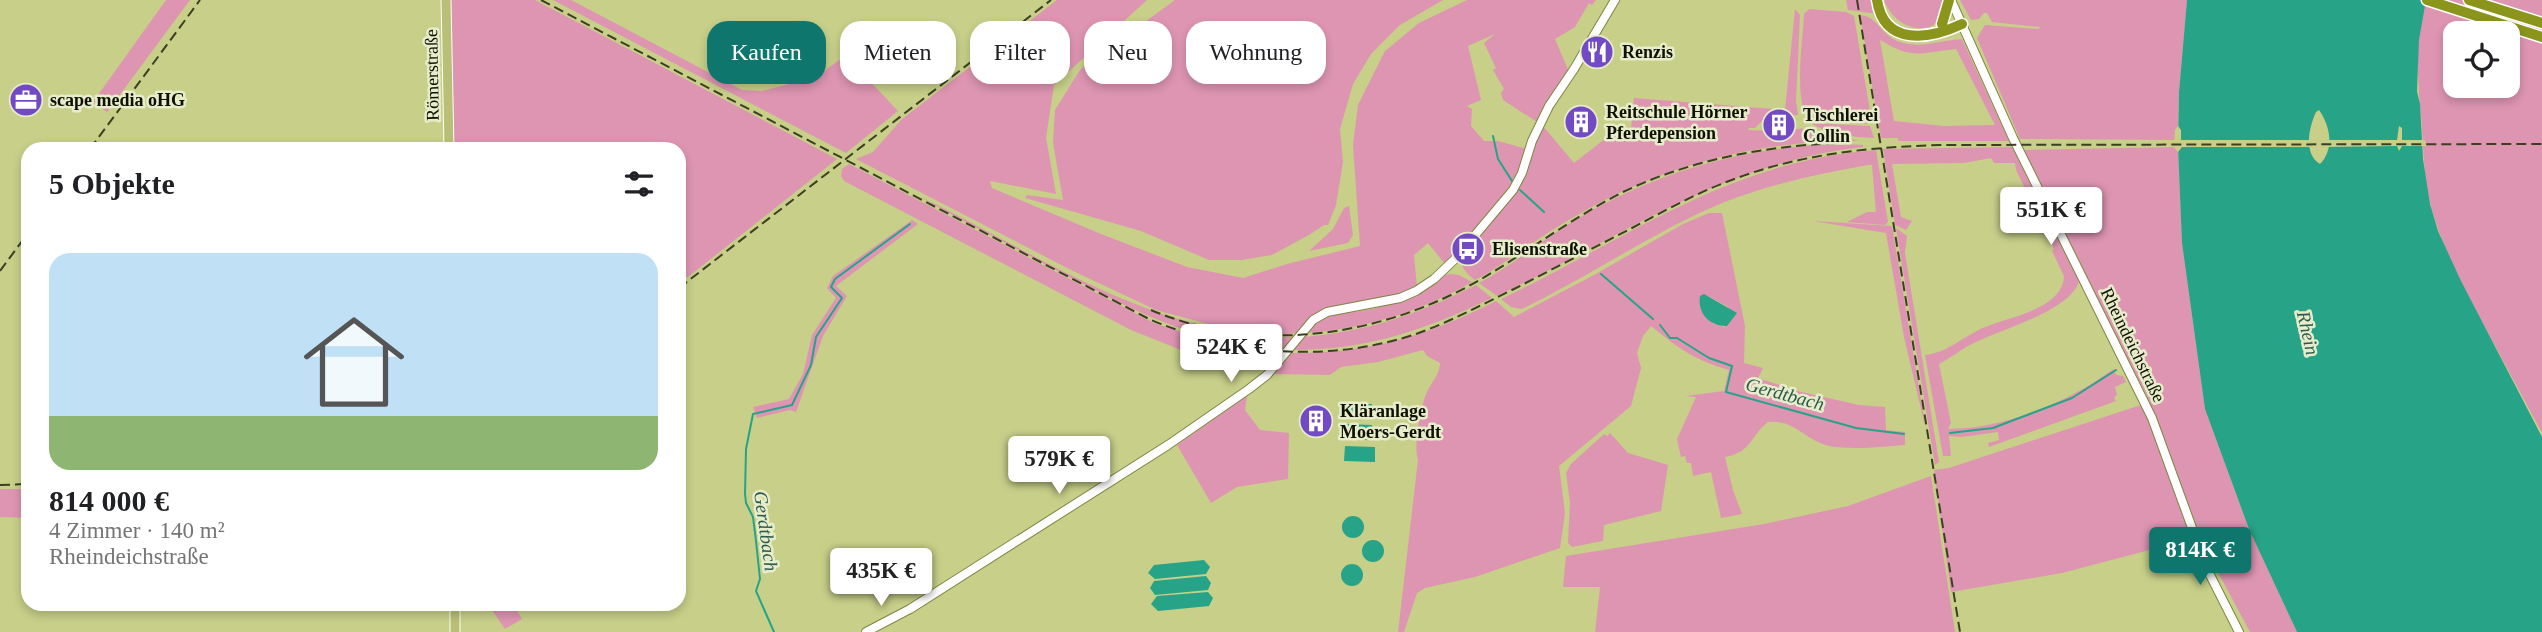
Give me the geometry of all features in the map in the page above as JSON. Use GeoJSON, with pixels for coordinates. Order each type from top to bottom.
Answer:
{"type":"FeatureCollection","features":[{"type":"Feature","properties":{"kind":"highway"},"geometry":{"type":"LineString","coordinates":[[1878,0],[1891,20],[1903,29],[1926,31],[1942,24],[1962,24]]}},
{"type":"Feature","properties":{"kind":"highway"},"geometry":{"type":"LineString","coordinates":[[1878,0],[1880,13],[1887,24],[1902,33],[1926,36],[1962,24]]}},
{"type":"Feature","properties":{"kind":"highway"},"geometry":{"type":"LineString","coordinates":[[1942,24],[1950,0]]}},
{"type":"Feature","properties":{"kind":"highway"},"geometry":{"type":"LineString","coordinates":[[2427,0],[2542,37]]}},
{"type":"Feature","properties":{"kind":"highway"},"geometry":{"type":"LineString","coordinates":[[2469,0],[2542,23]]}},
{"type":"Feature","properties":{"kind":"main road","name":"Römerstraße"},"geometry":{"type":"LineString","coordinates":[[446,0],[449,142]]}},
{"type":"Feature","properties":{"kind":"main road"},"geometry":{"type":"LineString","coordinates":[[866,632],[910,609],[1193,428],[1267,375],[1313,320],[1327,312],[1400,298],[1416,292],[1434,279],[1455,259],[1513,190],[1544,114],[1615,0]]}},
{"type":"Feature","properties":{"kind":"main road","name":"Rheindeichstraße"},"geometry":{"type":"LineString","coordinates":[[1950,0],[2013,138],[2152,418],[2207,569],[2239,632]]}},
{"type":"Feature","properties":{"kind":"main road"},"geometry":{"type":"LineString","coordinates":[[455,611],[455,632]]}},
{"type":"Feature","properties":{"kind":"shaded area"},"geometry":{"type":"Polygon","coordinates":[[[166,0],[190,0],[107,112],[93,102],[166,0]]]}},
{"type":"Feature","properties":{"kind":"shaded area"},"geometry":{"type":"Polygon","coordinates":[[[451,0],[535,0],[837,159],[686,277],[686,142],[452,142],[451,0]]]}},
{"type":"Feature","properties":{"kind":"shaded area"},"geometry":{"type":"Polygon","coordinates":[[[553,0],[571,0],[707,72],[707,80],[553,0]]]}},
{"type":"Feature","properties":{"kind":"shaded area"},"geometry":{"type":"Polygon","coordinates":[[[1057,0],[1147,0],[1124,21],[1084,21],[1084,58],[1070,70],[1070,21],[1030,21],[1057,0]]]}},
{"type":"Feature","properties":{"kind":"shaded area"},"geometry":{"type":"Polygon","coordinates":[[[1175,0],[1443,0],[1400,25],[1371,54],[1353,84],[1340,129],[1343,162],[1336,205],[1328,225],[1272,255],[1241,260],[1209,260],[1141,231],[1025,198],[1027,195],[1063,200],[1053,143],[1055,110],[1084,66],[1084,84],[1172,84],[1172,21],[1146,21],[1175,0]]]}},
{"type":"Feature","properties":{"kind":"shaded area"},"geometry":{"type":"Polygon","coordinates":[[[1467,0],[1596,0],[1592,5],[1589,3],[1575,27],[1555,39],[1569,72],[1537,122],[1503,100],[1501,93],[1504,89],[1493,70],[1496,68],[1484,43],[1495,34],[1468,46],[1481,100],[1467,106],[1472,109],[1471,126],[1484,141],[1498,141],[1527,149],[1503,196],[1457,251],[1445,264],[1428,243],[1414,255],[1417,287],[1404,293],[1322,311],[1308,319],[1296,333],[1290,334],[1227,329],[1156,310],[1073,271],[856,159],[873,152],[902,119],[948,84],[956,84],[956,78],[970,67],[970,84],[1055,84],[1046,138],[1056,194],[990,181],[992,188],[1187,267],[1243,278],[1360,246],[1353,145],[1358,105],[1385,51],[1419,23],[1467,0]]]}},
{"type":"Feature","properties":{"kind":"shaded area"},"geometry":{"type":"Polygon","coordinates":[[[1846,0],[1874,0],[1878,14],[1848,10],[1846,0]]]}},
{"type":"Feature","properties":{"kind":"shaded area"},"geometry":{"type":"Polygon","coordinates":[[[1884,0],[1942,0],[1943,11],[1932,26],[1912,27],[1891,13],[1884,0]]]}},
{"type":"Feature","properties":{"kind":"shaded area"},"geometry":{"type":"Polygon","coordinates":[[[1960,0],[2187,0],[2178,140],[2020,139],[1977,38],[1985,25],[2040,27],[1992,22],[1987,13],[1979,19],[1971,20],[1960,0]]]}},
{"type":"Feature","properties":{"kind":"shaded area"},"geometry":{"type":"Polygon","coordinates":[[[2426,0],[2542,0],[2542,433],[2460,279],[2431,207],[2425,170],[2418,79],[2419,39],[2426,0]]]}},
{"type":"Feature","properties":{"kind":"shaded area"},"geometry":{"type":"Polygon","coordinates":[[[1795,9],[1800,15],[1796,101],[1798,115],[1767,116],[1755,128],[1748,130],[1780,131],[1780,135],[1785,134],[1786,130],[1809,128],[1822,134],[1859,141],[1753,150],[1685,167],[1652,179],[1588,209],[1475,280],[1467,273],[1461,257],[1521,186],[1542,125],[1574,163],[1615,131],[1622,140],[1630,140],[1634,98],[1785,110],[1795,9]]]}},
{"type":"Feature","properties":{"kind":"shaded area"},"geometry":{"type":"Polygon","coordinates":[[[1809,9],[1846,12],[1854,16],[1871,120],[1866,124],[1809,121],[1804,111],[1800,85],[1801,54],[1804,14],[1809,9]]]}},
{"type":"Feature","properties":{"kind":"shaded area"},"geometry":{"type":"Polygon","coordinates":[[[1860,15],[1871,19],[1894,39],[1908,44],[1962,39],[2009,141],[1898,141],[1898,138],[1881,138],[1860,15]],[[1880,40],[1894,121],[1944,126],[1995,125],[1956,49],[1917,54],[1880,40]]]}},
{"type":"Feature","properties":{"kind":"shaded area"},"geometry":{"type":"Polygon","coordinates":[[[840,59],[840,84],[872,84],[898,111],[846,153],[714,84],[731,84],[742,90],[762,91],[789,84],[826,84],[826,70],[840,59]]]}},
{"type":"Feature","properties":{"kind":"shaded area"},"geometry":{"type":"Polygon","coordinates":[[[1811,123],[1870,126],[1874,138],[1834,133],[1811,123]]]}},
{"type":"Feature","properties":{"kind":"shaded area"},"geometry":{"type":"Polygon","coordinates":[[[1827,145],[1863,145],[1763,169],[1718,186],[1674,205],[1497,296],[1479,283],[1582,216],[1614,199],[1682,171],[1754,153],[1827,145]]]}},
{"type":"Feature","properties":{"kind":"shaded area"},"geometry":{"type":"Polygon","coordinates":[[[2012,147],[2079,281],[2063,302],[2033,319],[1972,344],[1939,364],[1951,423],[1948,429],[1998,423],[2031,413],[2082,390],[2114,369],[2116,375],[2123,376],[2126,382],[2115,387],[2116,401],[1989,447],[1988,443],[1999,440],[1998,432],[1949,436],[1951,456],[1943,456],[1925,355],[1941,351],[1978,330],[2045,304],[2055,296],[2064,276],[2015,163],[1994,163],[1991,158],[1964,163],[1892,164],[1901,217],[1912,221],[1906,230],[1895,225],[1883,149],[2012,147]]]}},
{"type":"Feature","properties":{"kind":"shaded area"},"geometry":{"type":"Polygon","coordinates":[[[2178,147],[2182,243],[2205,409],[2249,529],[2297,632],[2250,632],[2199,537],[2062,573],[1951,592],[1934,470],[1949,468],[2150,402],[2023,150],[2178,147]]]}},
{"type":"Feature","properties":{"kind":"shaded area"},"geometry":{"type":"Polygon","coordinates":[[[1876,150],[1888,222],[1885,225],[1847,222],[1867,212],[1876,212],[1872,165],[1849,168],[1776,185],[1722,203],[1671,227],[1522,309],[1511,307],[1501,299],[1637,228],[1726,186],[1773,169],[1823,157],[1876,150]]]}},
{"type":"Feature","properties":{"kind":"shaded area"},"geometry":{"type":"Polygon","coordinates":[[[849,164],[1154,323],[1219,344],[1281,353],[1270,368],[1221,361],[1181,350],[1131,330],[844,181],[841,176],[842,169],[849,164]]]}},
{"type":"Feature","properties":{"kind":"shaded area"},"geometry":{"type":"Polygon","coordinates":[[[919,196],[1054,267],[1145,308],[1192,323],[1242,333],[1294,337],[1284,350],[1252,347],[1222,341],[1162,322],[1078,282],[919,196]]]}},
{"type":"Feature","properties":{"kind":"shaded area"},"geometry":{"type":"Polygon","coordinates":[[[1349,206],[1353,235],[1348,243],[1309,251],[1333,229],[1344,208],[1349,206]]]}},
{"type":"Feature","properties":{"kind":"shaded area"},"geometry":{"type":"Polygon","coordinates":[[[1709,213],[1722,213],[1745,326],[1744,363],[1763,368],[1758,378],[1797,391],[1859,405],[1885,407],[1886,430],[1905,432],[1905,445],[1857,448],[1829,446],[1813,440],[1793,427],[1768,422],[1746,447],[1725,457],[1742,514],[1721,518],[1711,472],[1693,476],[1691,463],[1687,463],[1685,456],[1681,457],[1677,439],[1696,397],[1686,396],[1724,391],[1729,370],[1687,352],[1651,326],[1643,336],[1637,353],[1641,368],[1631,406],[1559,466],[1565,513],[1560,548],[1475,577],[1425,588],[1417,593],[1404,632],[1398,632],[1418,460],[1416,445],[1419,424],[1426,394],[1438,373],[1440,363],[1427,356],[1423,350],[1378,362],[1341,367],[1330,375],[1274,374],[1289,353],[1345,350],[1396,340],[1446,324],[1496,301],[1514,317],[1683,224],[1709,213]],[[1708,296],[1712,323],[1725,327],[1728,307],[1708,296]]]}},
{"type":"Feature","properties":{"kind":"shaded area"},"geometry":{"type":"Polygon","coordinates":[[[912,220],[918,224],[836,286],[847,296],[823,336],[796,412],[790,410],[757,418],[753,407],[789,399],[803,374],[812,335],[836,298],[827,288],[833,276],[912,220]]]}},
{"type":"Feature","properties":{"kind":"shaded area"},"geometry":{"type":"Polygon","coordinates":[[[1813,221],[1892,226],[1926,430],[1904,337],[1886,233],[1813,221]]]}},
{"type":"Feature","properties":{"kind":"shaded area"},"geometry":{"type":"Polygon","coordinates":[[[1896,228],[1907,236],[1905,253],[1939,462],[1935,465],[1896,228]]]}},
{"type":"Feature","properties":{"kind":"shaded area"},"geometry":{"type":"Polygon","coordinates":[[[1451,274],[1472,282],[1432,302],[1391,317],[1349,328],[1305,333],[1319,320],[1329,316],[1373,309],[1417,296],[1444,275],[1451,274]]]}},
{"type":"Feature","properties":{"kind":"shaded area"},"geometry":{"type":"Polygon","coordinates":[[[1476,285],[1492,298],[1419,329],[1371,342],[1292,350],[1302,337],[1348,331],[1392,320],[1476,285]]]}},
{"type":"Feature","properties":{"kind":"shaded area"},"geometry":{"type":"Polygon","coordinates":[[[1247,396],[1245,410],[1260,430],[1289,433],[1288,479],[1237,487],[1211,503],[1177,445],[1247,396]]]}},
{"type":"Feature","properties":{"kind":"shaded area"},"geometry":{"type":"Polygon","coordinates":[[[1610,433],[1628,453],[1668,465],[1661,511],[1604,525],[1603,541],[1572,547],[1568,543],[1570,503],[1566,473],[1571,464],[1604,434],[1607,436],[1610,433]]]}},
{"type":"Feature","properties":{"kind":"shaded area"},"geometry":{"type":"Polygon","coordinates":[[[1931,476],[1955,632],[1595,632],[1600,587],[1563,587],[1566,556],[1764,524],[1848,506],[1931,476]]]}},
{"type":"Feature","properties":{"kind":"shaded area"},"geometry":{"type":"Polygon","coordinates":[[[0,489],[21,489],[21,518],[0,517],[0,489]]]}},
{"type":"Feature","properties":{"kind":"shaded area"},"geometry":{"type":"Polygon","coordinates":[[[493,611],[517,611],[522,619],[505,629],[493,611]]]}},
{"type":"Feature","properties":{"kind":"water","name":"Rhein"},"geometry":{"type":"Polygon","coordinates":[[[2187,0],[2426,0],[2419,40],[2417,91],[2430,204],[2438,231],[2461,281],[2542,437],[2542,632],[2297,632],[2249,529],[2205,409],[2182,243],[2179,92],[2187,0]],[[2319,110],[2316,112],[2309,140],[2311,154],[2320,164],[2329,144],[2323,116],[2319,110]]]}},
{"type":"Feature","properties":{"kind":"water"},"geometry":{"type":"Polygon","coordinates":[[[1704,294],[1737,313],[1727,326],[1711,322],[1703,314],[1700,296],[1704,294]]]}},
{"type":"Feature","properties":{"kind":"water"},"geometry":{"type":"Polygon","coordinates":[[[1346,404],[1372,404],[1372,419],[1345,419],[1346,404]]]}},
{"type":"Feature","properties":{"kind":"water"},"geometry":{"type":"Polygon","coordinates":[[[1345,424],[1372,425],[1372,440],[1345,439],[1345,424]]]}},
{"type":"Feature","properties":{"kind":"water"},"geometry":{"type":"Polygon","coordinates":[[[1345,446],[1375,447],[1375,462],[1344,461],[1345,446]]]}},
{"type":"Feature","properties":{"kind":"water"},"geometry":{"type":"Polygon","coordinates":[[[1353,516],[1361,519],[1364,527],[1361,535],[1353,538],[1345,535],[1342,527],[1345,519],[1353,516]]]}},
{"type":"Feature","properties":{"kind":"water"},"geometry":{"type":"Polygon","coordinates":[[[1373,540],[1381,543],[1384,551],[1381,559],[1373,562],[1365,559],[1362,551],[1365,543],[1373,540]]]}},
{"type":"Feature","properties":{"kind":"water"},"geometry":{"type":"Polygon","coordinates":[[[1204,560],[1210,567],[1206,574],[1155,579],[1148,573],[1154,565],[1204,560]]]}},
{"type":"Feature","properties":{"kind":"water"},"geometry":{"type":"Polygon","coordinates":[[[1352,564],[1360,567],[1363,575],[1360,583],[1352,586],[1344,583],[1341,575],[1344,567],[1352,564]]]}},
{"type":"Feature","properties":{"kind":"water"},"geometry":{"type":"Polygon","coordinates":[[[1206,576],[1211,583],[1208,590],[1155,595],[1150,588],[1154,581],[1206,576]]]}},
{"type":"Feature","properties":{"kind":"water"},"geometry":{"type":"Polygon","coordinates":[[[1208,592],[1213,598],[1209,606],[1158,611],[1151,604],[1157,596],[1208,592]]]}},
{"type":"Feature","properties":{"kind":"pier"},"geometry":{"type":"Polygon","coordinates":[[[2178,126],[2181,140],[2313,140],[2313,147],[2182,147],[2178,152],[2174,147],[2175,130],[2178,126]]]}},
{"type":"Feature","properties":{"kind":"pier"},"geometry":{"type":"Polygon","coordinates":[[[2399,126],[2402,128],[2402,140],[2425,140],[2426,146],[2402,146],[2399,151],[2397,146],[2325,147],[2325,140],[2397,140],[2399,126]]]}},
{"type":"Feature","properties":{"kind":"waterway","name":"Gerdtbach"},"geometry":{"type":"LineString","coordinates":[[1493,136],[1498,159],[1512,181]]}},
{"type":"Feature","properties":{"kind":"waterway","name":"Gerdtbach"},"geometry":{"type":"LineString","coordinates":[[1520,190],[1544,212]]}},
{"type":"Feature","properties":{"kind":"waterway","name":"Gerdtbach"},"geometry":{"type":"LineString","coordinates":[[774,632],[756,591],[760,579],[756,541],[753,517],[745,494],[746,449],[753,414],[792,405],[811,365],[816,337],[842,298],[831,287],[835,279],[910,224]]}},
{"type":"Feature","properties":{"kind":"waterway","name":"Gerdtbach"},"geometry":{"type":"LineString","coordinates":[[1601,274],[1653,319]]}},
{"type":"Feature","properties":{"kind":"waterway","name":"Gerdtbach"},"geometry":{"type":"LineString","coordinates":[[1660,325],[1670,338],[1677,338],[1709,358],[1732,366],[1726,392],[1856,428],[1904,434]]}},
{"type":"Feature","properties":{"kind":"waterway","name":"Gerdtbach"},"geometry":{"type":"LineString","coordinates":[[1950,433],[1993,428],[2072,398],[2116,370]]}},
{"type":"Feature","properties":{"kind":"railway"},"geometry":{"type":"LineString","coordinates":[[95,142],[200,0]]}},
{"type":"Feature","properties":{"kind":"railway"},"geometry":{"type":"LineString","coordinates":[[541,0],[1149,319],[1213,341],[1280,351],[1347,349],[1413,335],[1477,307],[1710,189],[1786,163],[1837,153],[1940,145],[2542,144]]}},
{"type":"Feature","properties":{"kind":"railway"},"geometry":{"type":"LineString","coordinates":[[686,283],[1051,0]]}},
{"type":"Feature","properties":{"kind":"railway"},"geometry":{"type":"LineString","coordinates":[[1857,0],[1960,632]]}},
{"type":"Feature","properties":{"kind":"railway"},"geometry":{"type":"LineString","coordinates":[[1151,310],[1192,324],[1235,333],[1321,333],[1363,326],[1405,314],[1445,298],[1483,278],[1605,202],[1649,181],[1731,156],[1788,147],[1845,143]]}},
{"type":"Feature","properties":{"kind":"railway"},"geometry":{"type":"LineString","coordinates":[[0,271],[21,242]]}},
{"type":"Feature","properties":{"kind":"railway"},"geometry":{"type":"LineString","coordinates":[[0,485],[21,484]]}},
{"type":"Feature","properties":{"kind":"place","name":"Renzis"},"geometry":{"type":"Point","coordinates":[1597,52]}},
{"type":"Feature","properties":{"kind":"place","name":"scape media oHG"},"geometry":{"type":"Point","coordinates":[26,100]}},
{"type":"Feature","properties":{"kind":"place","name":"Reitschule Hörner Pferdepension"},"geometry":{"type":"Point","coordinates":[1581,122]}},
{"type":"Feature","properties":{"kind":"place","name":"Tischlerei Collin"},"geometry":{"type":"Point","coordinates":[1779,125]}},
{"type":"Feature","properties":{"kind":"place","name":"Elisenstraße"},"geometry":{"type":"Point","coordinates":[1468,249]}},
{"type":"Feature","properties":{"kind":"place","name":"Kläranlage Moers-Gerdt"},"geometry":{"type":"Point","coordinates":[1316,421]}}]}
